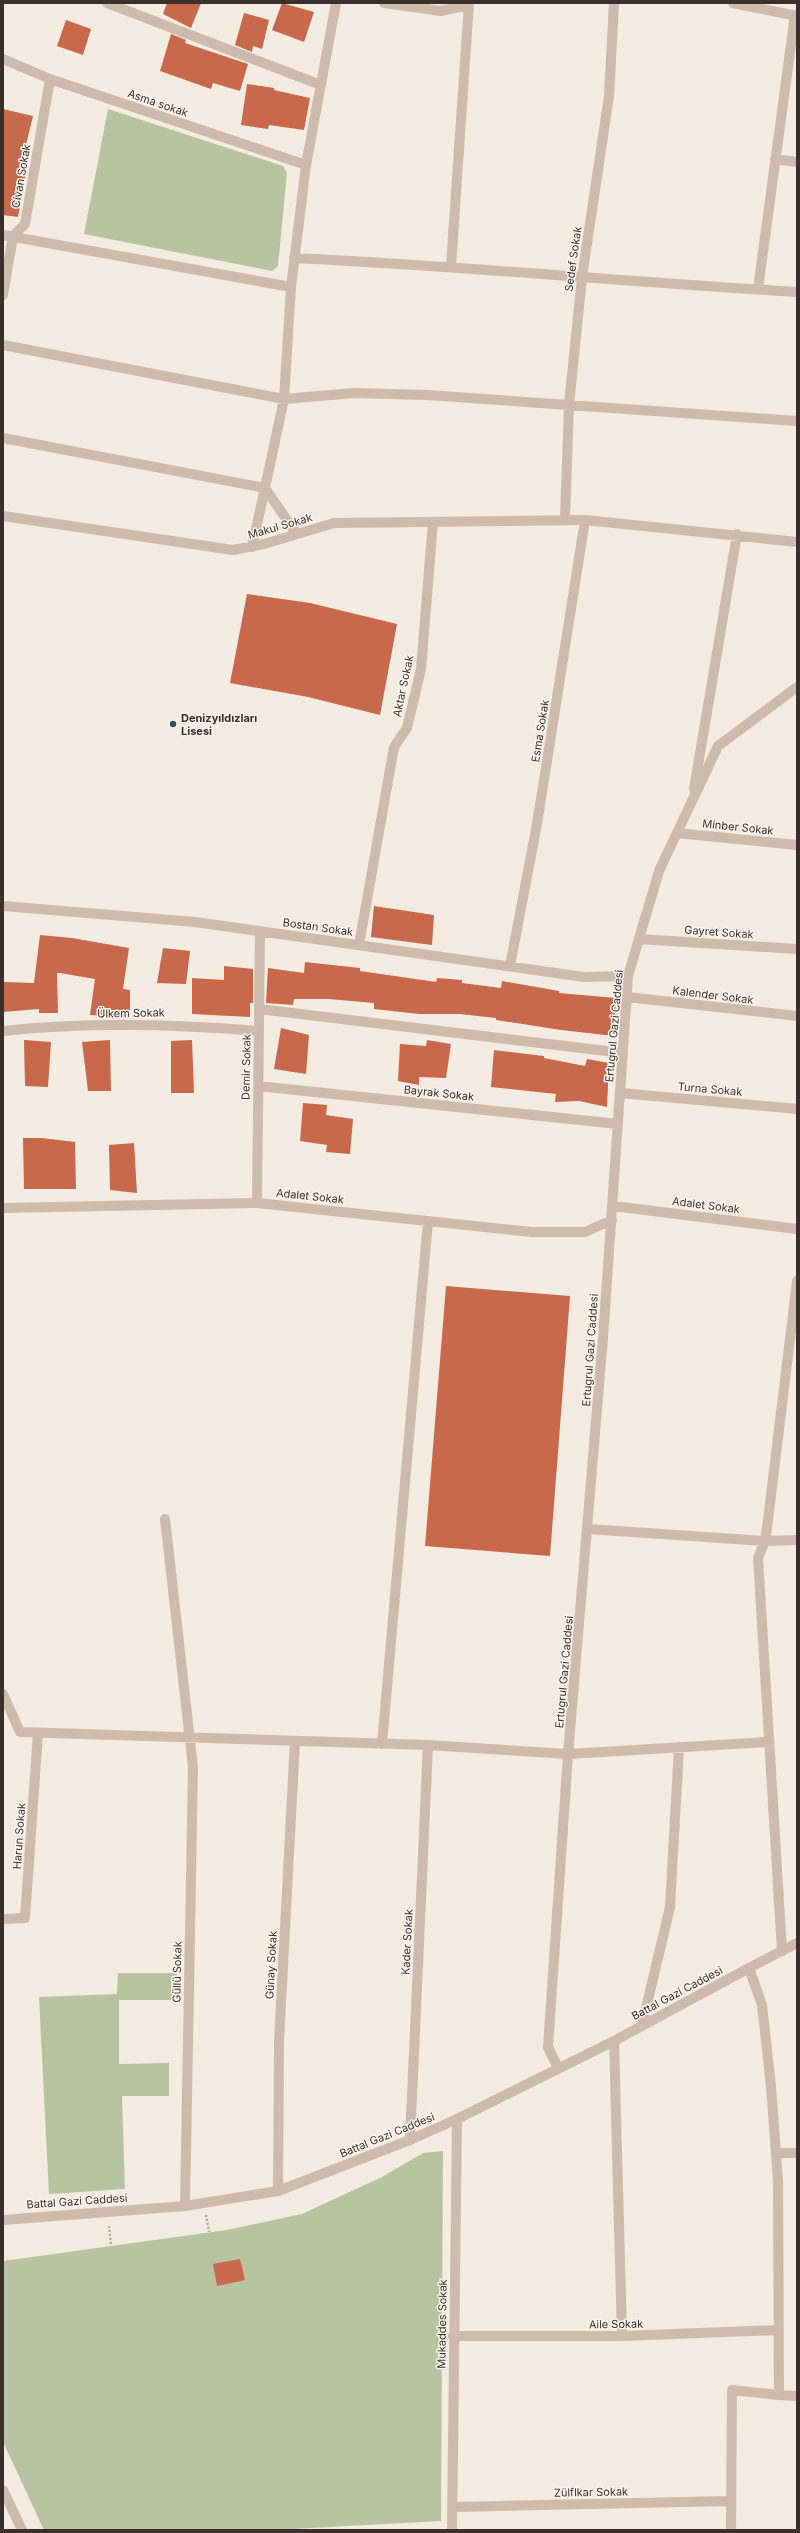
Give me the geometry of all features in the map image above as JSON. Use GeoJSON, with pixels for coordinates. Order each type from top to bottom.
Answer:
{"type":"FeatureCollection","features":[{"type":"Feature","properties":{"kind":"street"},"geometry":{"type":"LineString","coordinates":[[107,3],[322,85]]}},
{"type":"Feature","properties":{"kind":"street"},"geometry":{"type":"LineString","coordinates":[[252,547],[284,399],[291,287],[306,165],[336,3]]}},
{"type":"Feature","properties":{"kind":"street"},"geometry":{"type":"LineString","coordinates":[[384,3],[441,11],[469,4],[451,266]]}},
{"type":"Feature","properties":{"kind":"street","name":"Sedef Sokak"},"geometry":{"type":"LineString","coordinates":[[565,520],[569,405],[582,278],[608,96],[614,3]]}},
{"type":"Feature","properties":{"kind":"street"},"geometry":{"type":"LineString","coordinates":[[736,3],[796,15],[758,289]]}},
{"type":"Feature","properties":{"kind":"street","name":"Asma sokak"},"geometry":{"type":"LineString","coordinates":[[3,59],[50,80],[306,165]]}},
{"type":"Feature","properties":{"kind":"street","name":"Civan Sokak"},"geometry":{"type":"LineString","coordinates":[[8,236],[25,224],[50,80]]}},
{"type":"Feature","properties":{"kind":"street"},"geometry":{"type":"LineString","coordinates":[[775,159],[797,162]]}},
{"type":"Feature","properties":{"kind":"street"},"geometry":{"type":"LineString","coordinates":[[3,295],[8,236],[291,287]]}},
{"type":"Feature","properties":{"kind":"street"},"geometry":{"type":"LineString","coordinates":[[294,258],[451,266],[582,278],[797,292]]}},
{"type":"Feature","properties":{"kind":"street"},"geometry":{"type":"LineString","coordinates":[[3,345],[284,399],[354,393],[428,395],[797,421]]}},
{"type":"Feature","properties":{"kind":"street"},"geometry":{"type":"LineString","coordinates":[[3,438],[265,488],[296,533]]}},
{"type":"Feature","properties":{"kind":"street","name":"Makul Sokak"},"geometry":{"type":"LineString","coordinates":[[3,516],[233,550],[252,547],[334,523],[565,520]]}},
{"type":"Feature","properties":{"kind":"street"},"geometry":{"type":"LineString","coordinates":[[565,520],[586,520],[737,534],[797,542]]}},
{"type":"Feature","properties":{"kind":"street","name":"Esma Sokak"},"geometry":{"type":"LineString","coordinates":[[510,966],[537,824],[586,520]]}},
{"type":"Feature","properties":{"kind":"street","name":"Aktar Sokak"},"geometry":{"type":"LineString","coordinates":[[359,945],[394,747],[407,728],[421,669],[433,522]]}},
{"type":"Feature","properties":{"kind":"street"},"geometry":{"type":"LineString","coordinates":[[691,802],[737,534]]}},
{"type":"Feature","properties":{"kind":"street","name":"Ertugrul Gazi Caddesi"},"geometry":{"type":"LineString","coordinates":[[558,2068],[548,2048],[568,1754],[588,1529],[612,1220],[628,976],[659,871],[718,746],[797,687]]}},
{"type":"Feature","properties":{"kind":"street","name":"Minber Sokak"},"geometry":{"type":"LineString","coordinates":[[677,833],[797,845]]}},
{"type":"Feature","properties":{"kind":"street","name":"Bostan Sokak"},"geometry":{"type":"LineString","coordinates":[[3,906],[195,922],[584,977],[628,976]]}},
{"type":"Feature","properties":{"kind":"street","name":"Demir Sokak"},"geometry":{"type":"LineString","coordinates":[[257,1203],[260,931]]}},
{"type":"Feature","properties":{"kind":"street","name":"Gayret Sokak"},"geometry":{"type":"LineString","coordinates":[[639,939],[797,950]]}},
{"type":"Feature","properties":{"kind":"street","name":"Kalender Sokak"},"geometry":{"type":"LineString","coordinates":[[627,997],[797,1016]]}},
{"type":"Feature","properties":{"kind":"street"},"geometry":{"type":"LineString","coordinates":[[259,1009],[623,1053]]}},
{"type":"Feature","properties":{"kind":"street","name":"Ülkem Sokak"},"geometry":{"type":"LineString","coordinates":[[3,1031],[121,1024],[186,1025],[259,1031]]}},
{"type":"Feature","properties":{"kind":"street","name":"Bayrak Sokak"},"geometry":{"type":"LineString","coordinates":[[258,1086],[618,1124]]}},
{"type":"Feature","properties":{"kind":"street","name":"Turna Sokak"},"geometry":{"type":"LineString","coordinates":[[620,1093],[797,1109]]}},
{"type":"Feature","properties":{"kind":"street","name":"Adalet Sokak"},"geometry":{"type":"LineString","coordinates":[[3,1208],[257,1203],[532,1232],[585,1232],[612,1220]]}},
{"type":"Feature","properties":{"kind":"street","name":"Adalet Sokak"},"geometry":{"type":"LineString","coordinates":[[612,1206],[797,1229]]}},
{"type":"Feature","properties":{"kind":"street"},"geometry":{"type":"LineString","coordinates":[[382,1744],[428,1221]]}},
{"type":"Feature","properties":{"kind":"street"},"geometry":{"type":"LineString","coordinates":[[782,1951],[758,1558],[765,1541],[797,1281]]}},
{"type":"Feature","properties":{"kind":"street","name":"Güllü Sokak"},"geometry":{"type":"LineString","coordinates":[[165,1519],[191,1738],[193,1767],[185,2206]]}},
{"type":"Feature","properties":{"kind":"street"},"geometry":{"type":"LineString","coordinates":[[588,1529],[765,1541],[797,1540]]}},
{"type":"Feature","properties":{"kind":"street"},"geometry":{"type":"LineString","coordinates":[[3,1694],[20,1732],[428,1745],[568,1754],[769,1742]]}},
{"type":"Feature","properties":{"kind":"street","name":"Harun Sokak"},"geometry":{"type":"LineString","coordinates":[[3,1919],[25,1918],[38,1733]]}},
{"type":"Feature","properties":{"kind":"street","name":"Günay Sokak"},"geometry":{"type":"LineString","coordinates":[[278,2191],[279,2041],[295,1741]]}},
{"type":"Feature","properties":{"kind":"street","name":"Kader Sokak"},"geometry":{"type":"LineString","coordinates":[[410,2140],[428,1745]]}},
{"type":"Feature","properties":{"kind":"street"},"geometry":{"type":"LineString","coordinates":[[642,2025],[670,1907],[679,1747]]}},
{"type":"Feature","properties":{"kind":"street","name":"Battal Gazi Caddesi"},"geometry":{"type":"LineString","coordinates":[[3,2220],[185,2206],[278,2191],[410,2140],[457,2119],[614,2041],[797,1943]]}},
{"type":"Feature","properties":{"kind":"street"},"geometry":{"type":"LineString","coordinates":[[749,1968],[762,2005],[772,2086],[776,2153],[779,2395]]}},
{"type":"Feature","properties":{"kind":"street"},"geometry":{"type":"LineString","coordinates":[[614,2041],[622,2336]]}},
{"type":"Feature","properties":{"kind":"street","name":"Mukaddes Sokak"},"geometry":{"type":"LineString","coordinates":[[452,2530],[453,2336],[457,2119]]}},
{"type":"Feature","properties":{"kind":"street"},"geometry":{"type":"LineString","coordinates":[[776,2153],[797,2153]]}},
{"type":"Feature","properties":{"kind":"street","name":"Aile Sokak"},"geometry":{"type":"LineString","coordinates":[[453,2336],[622,2336],[779,2330]]}},
{"type":"Feature","properties":{"kind":"street"},"geometry":{"type":"LineString","coordinates":[[731,2530],[732,2390],[797,2396]]}},
{"type":"Feature","properties":{"kind":"street"},"geometry":{"type":"LineString","coordinates":[[3,2490],[22,2530]]}},
{"type":"Feature","properties":{"kind":"street","name":"Zülflkar Sokak"},"geometry":{"type":"LineString","coordinates":[[452,2507],[731,2501]]}},
{"type":"Feature","properties":{"kind":"path"},"geometry":{"type":"LineString","coordinates":[[108,2211],[111,2246]]}},
{"type":"Feature","properties":{"kind":"green space"},"geometry":{"type":"Polygon","coordinates":[[[108,109],[283,166],[287,173],[278,266],[272,271],[84,234],[108,109]]]}},
{"type":"Feature","properties":{"kind":"green space"},"geometry":{"type":"Polygon","coordinates":[[[118,1973],[177,1973],[176,2000],[119,2000],[119,2064],[169,2063],[169,2096],[122,2096],[125,2189],[49,2194],[39,1997],[117,1994],[118,1973]]]}},
{"type":"Feature","properties":{"kind":"green space"},"geometry":{"type":"Polygon","coordinates":[[[443,2151],[441,2521],[275,2530],[44,2530],[3,2442],[3,2261],[227,2230],[302,2214],[382,2177],[423,2153],[443,2151]]]}},
{"type":"Feature","properties":{"kind":"building"},"geometry":{"type":"Polygon","coordinates":[[[167,3],[201,3],[191,28],[163,14],[167,3]]]}},
{"type":"Feature","properties":{"kind":"building"},"geometry":{"type":"Polygon","coordinates":[[[282,3],[314,12],[304,42],[272,30],[282,3]]]}},
{"type":"Feature","properties":{"kind":"building"},"geometry":{"type":"Polygon","coordinates":[[[244,13],[269,20],[262,49],[253,46],[252,52],[235,45],[244,13]]]}},
{"type":"Feature","properties":{"kind":"building"},"geometry":{"type":"Polygon","coordinates":[[[66,20],[91,29],[83,55],[57,46],[66,20]]]}},
{"type":"Feature","properties":{"kind":"building"},"geometry":{"type":"Polygon","coordinates":[[[171,34],[186,40],[185,43],[248,64],[240,91],[213,83],[211,89],[160,71],[171,34]]]}},
{"type":"Feature","properties":{"kind":"building"},"geometry":{"type":"Polygon","coordinates":[[[247,84],[274,88],[274,90],[310,98],[304,130],[269,125],[268,129],[241,125],[247,84]]]}},
{"type":"Feature","properties":{"kind":"building"},"geometry":{"type":"Polygon","coordinates":[[[3,109],[33,116],[21,165],[27,166],[18,217],[3,215],[3,109]]]}},
{"type":"Feature","properties":{"kind":"building"},"geometry":{"type":"Polygon","coordinates":[[[247,594],[310,603],[397,624],[380,715],[308,697],[230,683],[247,594]]]}},
{"type":"Feature","properties":{"kind":"building"},"geometry":{"type":"Polygon","coordinates":[[[374,906],[434,915],[432,945],[371,937],[374,906]]]}},
{"type":"Feature","properties":{"kind":"building"},"geometry":{"type":"Polygon","coordinates":[[[40,935],[72,938],[129,948],[123,989],[130,990],[130,1017],[90,1015],[95,979],[60,973],[57,973],[58,1013],[39,1013],[39,1009],[3,1012],[3,982],[34,983],[40,935]]]}},
{"type":"Feature","properties":{"kind":"building"},"geometry":{"type":"Polygon","coordinates":[[[163,948],[190,951],[186,984],[157,983],[163,948]]]}},
{"type":"Feature","properties":{"kind":"building"},"geometry":{"type":"Polygon","coordinates":[[[305,962],[360,968],[360,971],[436,982],[437,978],[462,980],[462,983],[501,988],[502,981],[559,991],[559,993],[616,998],[614,1036],[561,1030],[496,1020],[496,1018],[460,1014],[419,1014],[374,1009],[374,1003],[329,999],[294,999],[293,1005],[266,1003],[268,968],[304,973],[305,962]]]}},
{"type":"Feature","properties":{"kind":"building"},"geometry":{"type":"Polygon","coordinates":[[[224,966],[253,969],[253,1003],[250,1003],[250,1017],[192,1014],[192,978],[224,980],[224,966]]]}},
{"type":"Feature","properties":{"kind":"building"},"geometry":{"type":"Polygon","coordinates":[[[281,1028],[309,1035],[306,1074],[274,1069],[281,1028]]]}},
{"type":"Feature","properties":{"kind":"building"},"geometry":{"type":"Polygon","coordinates":[[[24,1040],[51,1042],[48,1087],[25,1086],[24,1040]]]}},
{"type":"Feature","properties":{"kind":"building"},"geometry":{"type":"Polygon","coordinates":[[[110,1040],[111,1091],[88,1091],[82,1042],[110,1040]]]}},
{"type":"Feature","properties":{"kind":"building"},"geometry":{"type":"Polygon","coordinates":[[[192,1040],[194,1093],[171,1093],[171,1041],[192,1040]]]}},
{"type":"Feature","properties":{"kind":"building"},"geometry":{"type":"Polygon","coordinates":[[[427,1040],[451,1044],[446,1078],[419,1077],[419,1085],[398,1081],[400,1044],[426,1046],[427,1040]]]}},
{"type":"Feature","properties":{"kind":"building"},"geometry":{"type":"Polygon","coordinates":[[[494,1050],[544,1056],[544,1058],[585,1066],[587,1059],[609,1063],[607,1107],[579,1101],[555,1102],[556,1094],[491,1087],[494,1050]]]}},
{"type":"Feature","properties":{"kind":"building"},"geometry":{"type":"Polygon","coordinates":[[[303,1103],[327,1105],[326,1115],[353,1119],[350,1154],[326,1152],[327,1145],[300,1141],[303,1103]]]}},
{"type":"Feature","properties":{"kind":"building"},"geometry":{"type":"Polygon","coordinates":[[[23,1138],[42,1138],[75,1142],[76,1189],[24,1189],[23,1138]]]}},
{"type":"Feature","properties":{"kind":"building"},"geometry":{"type":"Polygon","coordinates":[[[134,1143],[137,1193],[110,1190],[109,1145],[134,1143]]]}},
{"type":"Feature","properties":{"kind":"building"},"geometry":{"type":"Polygon","coordinates":[[[446,1286],[570,1296],[550,1556],[425,1546],[446,1286]]]}},
{"type":"Feature","properties":{"kind":"building"},"geometry":{"type":"Polygon","coordinates":[[[240,2259],[245,2280],[217,2286],[213,2264],[240,2259]]]}},
{"type":"Feature","properties":{"kind":"place","name":"Denizyıldızları Lisesi"},"geometry":{"type":"Point","coordinates":[173,724]}}]}
